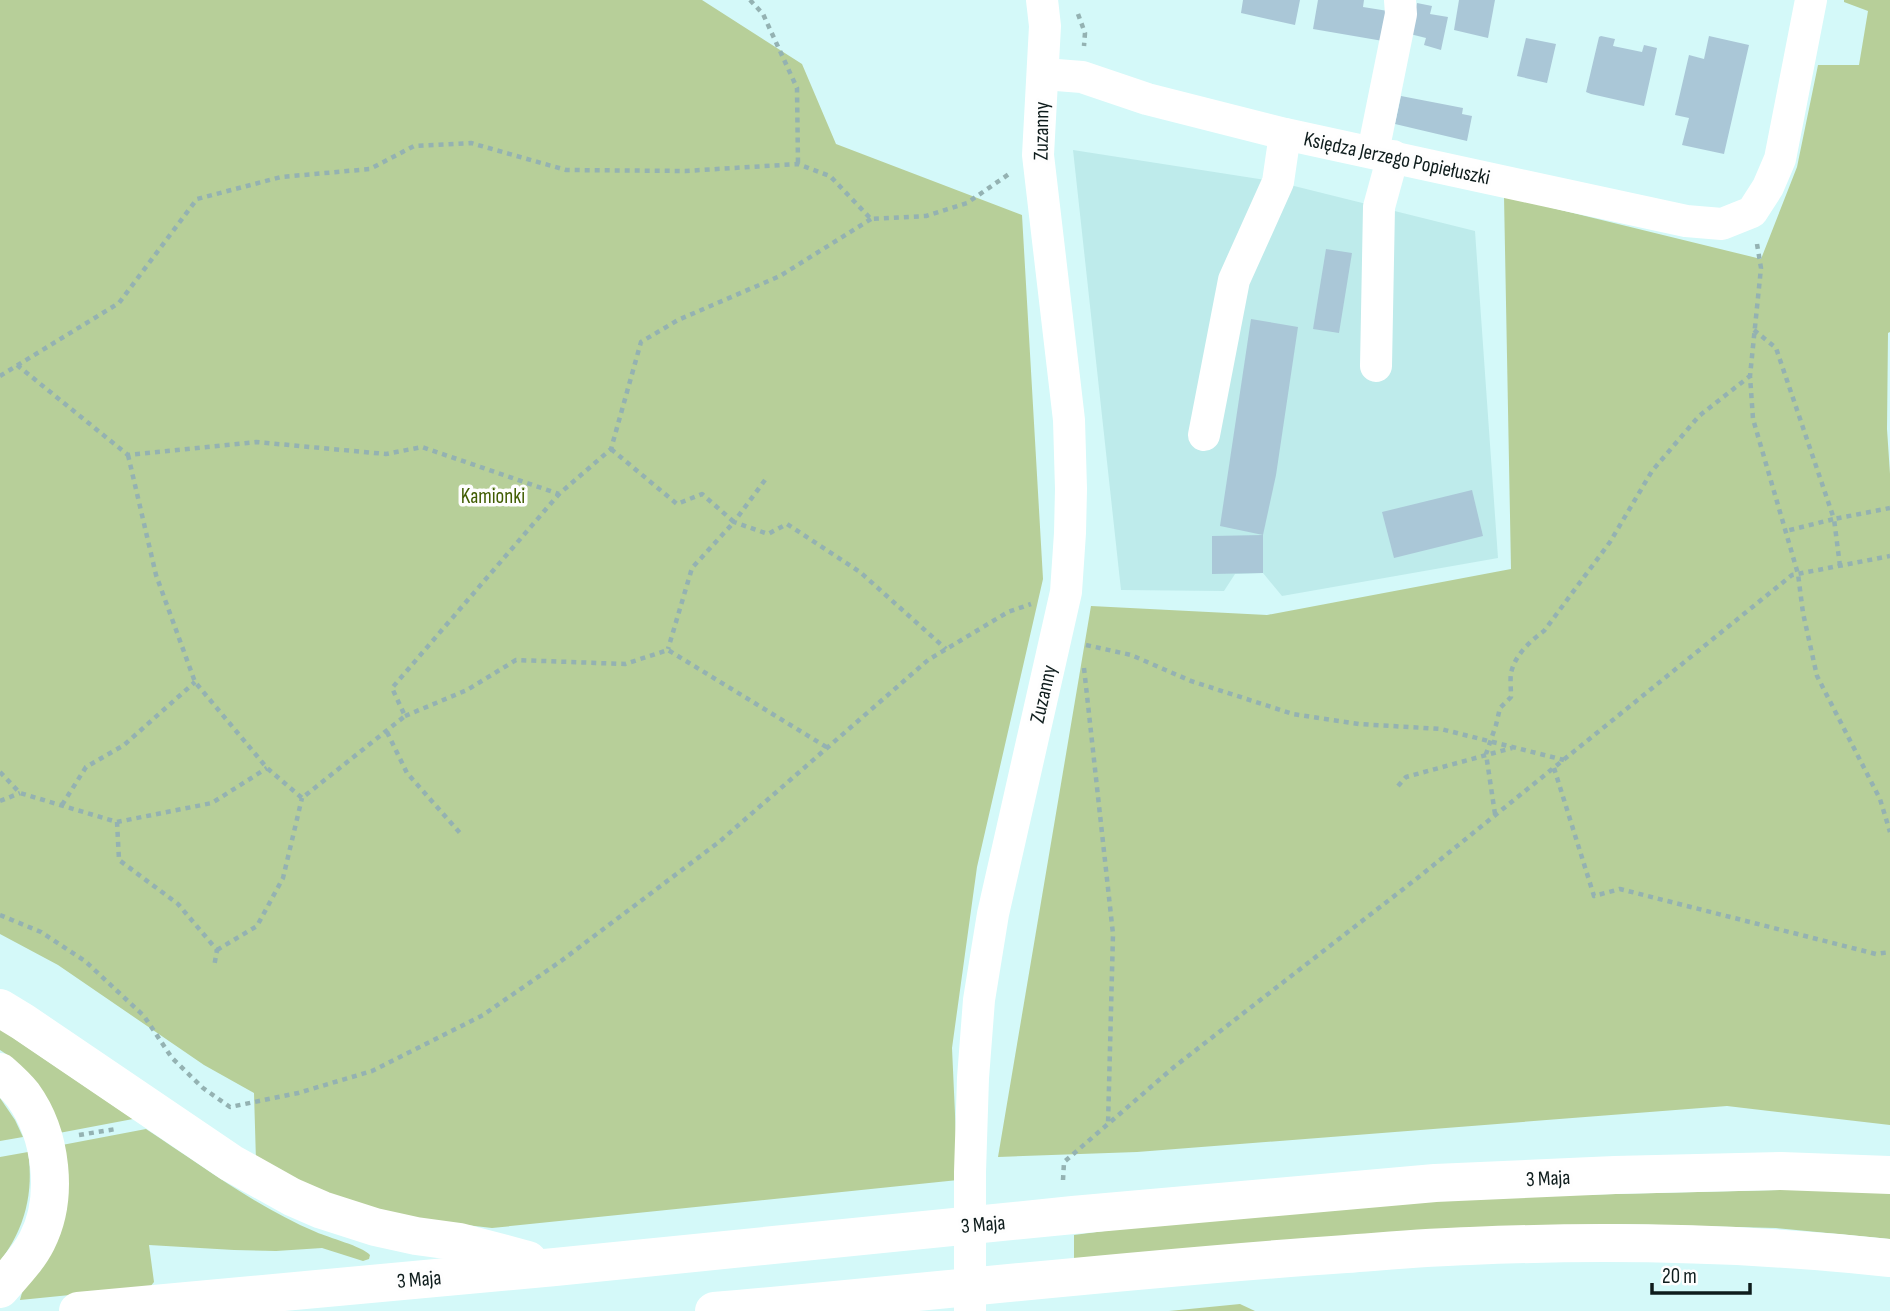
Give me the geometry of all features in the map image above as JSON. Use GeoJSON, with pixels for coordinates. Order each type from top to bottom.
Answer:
{"type":"FeatureCollection","features":[{"type":"Feature","properties":{"kind":"main road"},"geometry":{"type":"LineString","coordinates":[[0,1008],[231,1163],[292,1197],[375,1227],[460,1242],[555,1267]]}},
{"type":"Feature","properties":{"kind":"main road"},"geometry":{"type":"LineString","coordinates":[[0,1072],[23,1094],[36,1116],[49,1165],[50,1189],[47,1215],[37,1242],[0,1289]]}},
{"type":"Feature","properties":{"kind":"main road","name":"3 Maja"},"geometry":{"type":"LineString","coordinates":[[78,1311],[555,1267],[933,1228],[1068,1202],[1615,1175],[1781,1171],[1890,1175]]}},
{"type":"Feature","properties":{"kind":"main road"},"geometry":{"type":"LineString","coordinates":[[714,1311],[766,1308],[1095,1273],[1470,1246],[1646,1243],[1813,1251],[1890,1258]]}},
{"type":"Feature","properties":{"kind":"street","name":"Zuzanny"},"geometry":{"type":"LineString","coordinates":[[970,1311],[970,1172],[979,1000],[993,914],[1066,592],[1070,533],[1069,420],[1038,155],[1044,74],[1045,26],[1042,0]]}},
{"type":"Feature","properties":{"kind":"street"},"geometry":{"type":"LineString","coordinates":[[1376,366],[1379,207],[1401,14],[1400,0]]}},
{"type":"Feature","properties":{"kind":"street"},"geometry":{"type":"LineString","coordinates":[[1752,212],[1768,187],[1780,159],[1811,0]]}},
{"type":"Feature","properties":{"kind":"street","name":"Księdza Jerzego Popiełuszki"},"geometry":{"type":"LineString","coordinates":[[1044,74],[1082,77],[1147,99],[1285,134],[1686,222],[1721,224],[1752,212]]}},
{"type":"Feature","properties":{"kind":"street"},"geometry":{"type":"LineString","coordinates":[[1204,435],[1234,280],[1278,181],[1285,134]]}},
{"type":"Feature","properties":{"kind":"path"},"geometry":{"type":"LineString","coordinates":[[750,0],[764,14],[797,88],[798,164]]}},
{"type":"Feature","properties":{"kind":"path"},"geometry":{"type":"LineString","coordinates":[[0,376],[119,303],[197,199],[281,177],[370,169],[414,146],[471,143],[566,170],[685,171],[798,164],[830,176],[871,219]]}},
{"type":"Feature","properties":{"kind":"path"},"geometry":{"type":"LineString","coordinates":[[404,716],[392,688],[559,494],[611,449],[641,342],[678,320],[780,276],[871,219],[926,216],[967,203],[1038,155]]}},
{"type":"Feature","properties":{"kind":"path"},"geometry":{"type":"LineString","coordinates":[[1752,212],[1760,268],[1750,376],[1754,419],[1798,574],[1803,613],[1817,676],[1880,799],[1890,832]]}},
{"type":"Feature","properties":{"kind":"path"},"geometry":{"type":"LineString","coordinates":[[1754,330],[1776,348],[1834,519],[1843,566]]}},
{"type":"Feature","properties":{"kind":"path"},"geometry":{"type":"LineString","coordinates":[[17,365],[128,455],[156,575],[195,682],[267,768],[302,798]]}},
{"type":"Feature","properties":{"kind":"path"},"geometry":{"type":"LineString","coordinates":[[1496,815],[1486,754],[1500,708],[1511,697],[1511,673],[1518,656],[1544,631],[1610,542],[1652,471],[1699,416],[1750,376]]}},
{"type":"Feature","properties":{"kind":"path"},"geometry":{"type":"LineString","coordinates":[[128,455],[256,442],[386,454],[422,447],[559,494]]}},
{"type":"Feature","properties":{"kind":"path"},"geometry":{"type":"LineString","coordinates":[[611,449],[677,504],[702,494],[734,522],[768,534],[787,524],[860,572],[946,649]]}},
{"type":"Feature","properties":{"kind":"path"},"geometry":{"type":"LineString","coordinates":[[668,650],[692,568],[734,522],[765,480]]}},
{"type":"Feature","properties":{"kind":"path"},"geometry":{"type":"LineString","coordinates":[[1786,531],[1890,508]]}},
{"type":"Feature","properties":{"kind":"path"},"geometry":{"type":"LineString","coordinates":[[1068,1202],[1064,1163],[1174,1067],[1420,876],[1791,575],[1890,556]]}},
{"type":"Feature","properties":{"kind":"path"},"geometry":{"type":"LineString","coordinates":[[0,915],[41,932],[85,961],[144,1016],[172,1058],[203,1088],[230,1107],[298,1093],[372,1071],[483,1015],[561,961],[719,842],[928,660],[1008,612],[1066,592]]}},
{"type":"Feature","properties":{"kind":"path"},"geometry":{"type":"LineString","coordinates":[[1081,644],[1131,655],[1191,681],[1293,714],[1359,724],[1441,729],[1564,760]]}},
{"type":"Feature","properties":{"kind":"path"},"geometry":{"type":"LineString","coordinates":[[214,967],[217,950],[257,926],[283,878],[302,798],[404,716],[467,690],[516,660],[625,664],[668,650],[828,748]]}},
{"type":"Feature","properties":{"kind":"path"},"geometry":{"type":"LineString","coordinates":[[1083,657],[1113,934],[1108,1125]]}},
{"type":"Feature","properties":{"kind":"path"},"geometry":{"type":"LineString","coordinates":[[61,806],[86,766],[124,745],[195,682]]}},
{"type":"Feature","properties":{"kind":"path"},"geometry":{"type":"LineString","coordinates":[[387,732],[407,773],[460,833]]}},
{"type":"Feature","properties":{"kind":"path"},"geometry":{"type":"LineString","coordinates":[[1398,786],[1406,777],[1513,747]]}},
{"type":"Feature","properties":{"kind":"path"},"geometry":{"type":"LineString","coordinates":[[0,772],[20,793],[117,822],[212,803],[267,768]]}},
{"type":"Feature","properties":{"kind":"path"},"geometry":{"type":"LineString","coordinates":[[1553,768],[1594,897],[1620,889],[1877,954],[1890,952]]}},
{"type":"Feature","properties":{"kind":"path"},"geometry":{"type":"LineString","coordinates":[[0,801],[20,793]]}},
{"type":"Feature","properties":{"kind":"path"},"geometry":{"type":"LineString","coordinates":[[117,822],[119,860],[178,904],[217,950]]}},
{"type":"Feature","properties":{"kind":"shaded area"},"geometry":{"type":"Polygon","coordinates":[[[1073,150],[1278,182],[1475,231],[1498,558],[1282,596],[1263,573],[1235,574],[1224,591],[1121,590],[1073,150]]]}},
{"type":"Feature","properties":{"kind":"green space","name":"Kamionki"},"geometry":{"type":"Polygon","coordinates":[[[0,0],[702,0],[802,64],[836,144],[1022,215],[1043,579],[977,867],[952,1048],[958,1180],[492,1228],[372,1214],[256,1161],[254,1093],[204,1065],[58,965],[0,934],[0,0]]]}},
{"type":"Feature","properties":{"kind":"green space"},"geometry":{"type":"Polygon","coordinates":[[[1844,0],[1890,0],[1890,332],[1887,429],[1890,474],[1890,1125],[1727,1106],[1137,1152],[998,1157],[1091,606],[1267,615],[1511,569],[1504,196],[1761,259],[1797,167],[1818,65],[1859,65],[1868,11],[1844,0]]]}},
{"type":"Feature","properties":{"kind":"green space"},"geometry":{"type":"Polygon","coordinates":[[[0,1029],[133,1119],[59,1133],[6,1054],[0,1050],[0,1029]]]}},
{"type":"Feature","properties":{"kind":"green space"},"geometry":{"type":"Polygon","coordinates":[[[0,1098],[15,1120],[23,1137],[0,1141],[0,1098]]]}},
{"type":"Feature","properties":{"kind":"green space"},"geometry":{"type":"Polygon","coordinates":[[[146,1129],[250,1197],[293,1222],[360,1248],[370,1255],[369,1259],[363,1261],[322,1248],[276,1251],[149,1245],[154,1282],[150,1287],[20,1300],[62,1145],[146,1129]]]}},
{"type":"Feature","properties":{"kind":"green space"},"geometry":{"type":"Polygon","coordinates":[[[28,1152],[30,1181],[26,1210],[16,1236],[0,1261],[0,1157],[28,1152]]]}},
{"type":"Feature","properties":{"kind":"green space"},"geometry":{"type":"Polygon","coordinates":[[[1824,1189],[1890,1192],[1890,1239],[1776,1228],[1619,1224],[1535,1226],[1074,1260],[1074,1235],[1203,1218],[1494,1197],[1824,1189]]]}},
{"type":"Feature","properties":{"kind":"green space"},"geometry":{"type":"Polygon","coordinates":[[[1240,1304],[1255,1311],[1169,1311],[1240,1304]]]}},
{"type":"Feature","properties":{"kind":"building"},"geometry":{"type":"Polygon","coordinates":[[[1243,0],[1300,0],[1295,25],[1241,13],[1243,0]]]}},
{"type":"Feature","properties":{"kind":"building"},"geometry":{"type":"Polygon","coordinates":[[[1318,0],[1364,0],[1363,7],[1388,11],[1383,41],[1313,29],[1318,0]]]}},
{"type":"Feature","properties":{"kind":"building"},"geometry":{"type":"Polygon","coordinates":[[[1459,0],[1495,0],[1488,38],[1454,30],[1459,0]]]}},
{"type":"Feature","properties":{"kind":"building"},"geometry":{"type":"Polygon","coordinates":[[[1417,3],[1432,6],[1430,14],[1448,17],[1441,50],[1424,45],[1426,38],[1410,34],[1417,3]]]}},
{"type":"Feature","properties":{"kind":"building"},"geometry":{"type":"Polygon","coordinates":[[[1601,36],[1615,39],[1613,46],[1642,52],[1644,45],[1657,48],[1644,106],[1586,92],[1601,36]]]}},
{"type":"Feature","properties":{"kind":"building"},"geometry":{"type":"Polygon","coordinates":[[[1709,36],[1749,45],[1724,154],[1682,145],[1689,118],[1675,115],[1689,55],[1704,59],[1709,36]]]}},
{"type":"Feature","properties":{"kind":"building"},"geometry":{"type":"Polygon","coordinates":[[[1526,38],[1556,44],[1547,83],[1517,76],[1526,38]]]}},
{"type":"Feature","properties":{"kind":"building"},"geometry":{"type":"Polygon","coordinates":[[[1401,96],[1463,108],[1462,114],[1472,116],[1467,141],[1395,124],[1401,96]]]}},
{"type":"Feature","properties":{"kind":"building"},"geometry":{"type":"Polygon","coordinates":[[[1326,249],[1352,253],[1339,333],[1313,329],[1326,249]]]}},
{"type":"Feature","properties":{"kind":"building"},"geometry":{"type":"Polygon","coordinates":[[[1251,319],[1298,327],[1276,475],[1263,535],[1220,526],[1251,319]]]}},
{"type":"Feature","properties":{"kind":"building"},"geometry":{"type":"Polygon","coordinates":[[[1472,490],[1483,536],[1394,558],[1382,512],[1472,490]]]}},
{"type":"Feature","properties":{"kind":"building"},"geometry":{"type":"Polygon","coordinates":[[[1263,535],[1263,573],[1212,574],[1212,536],[1263,535]]]}}]}
